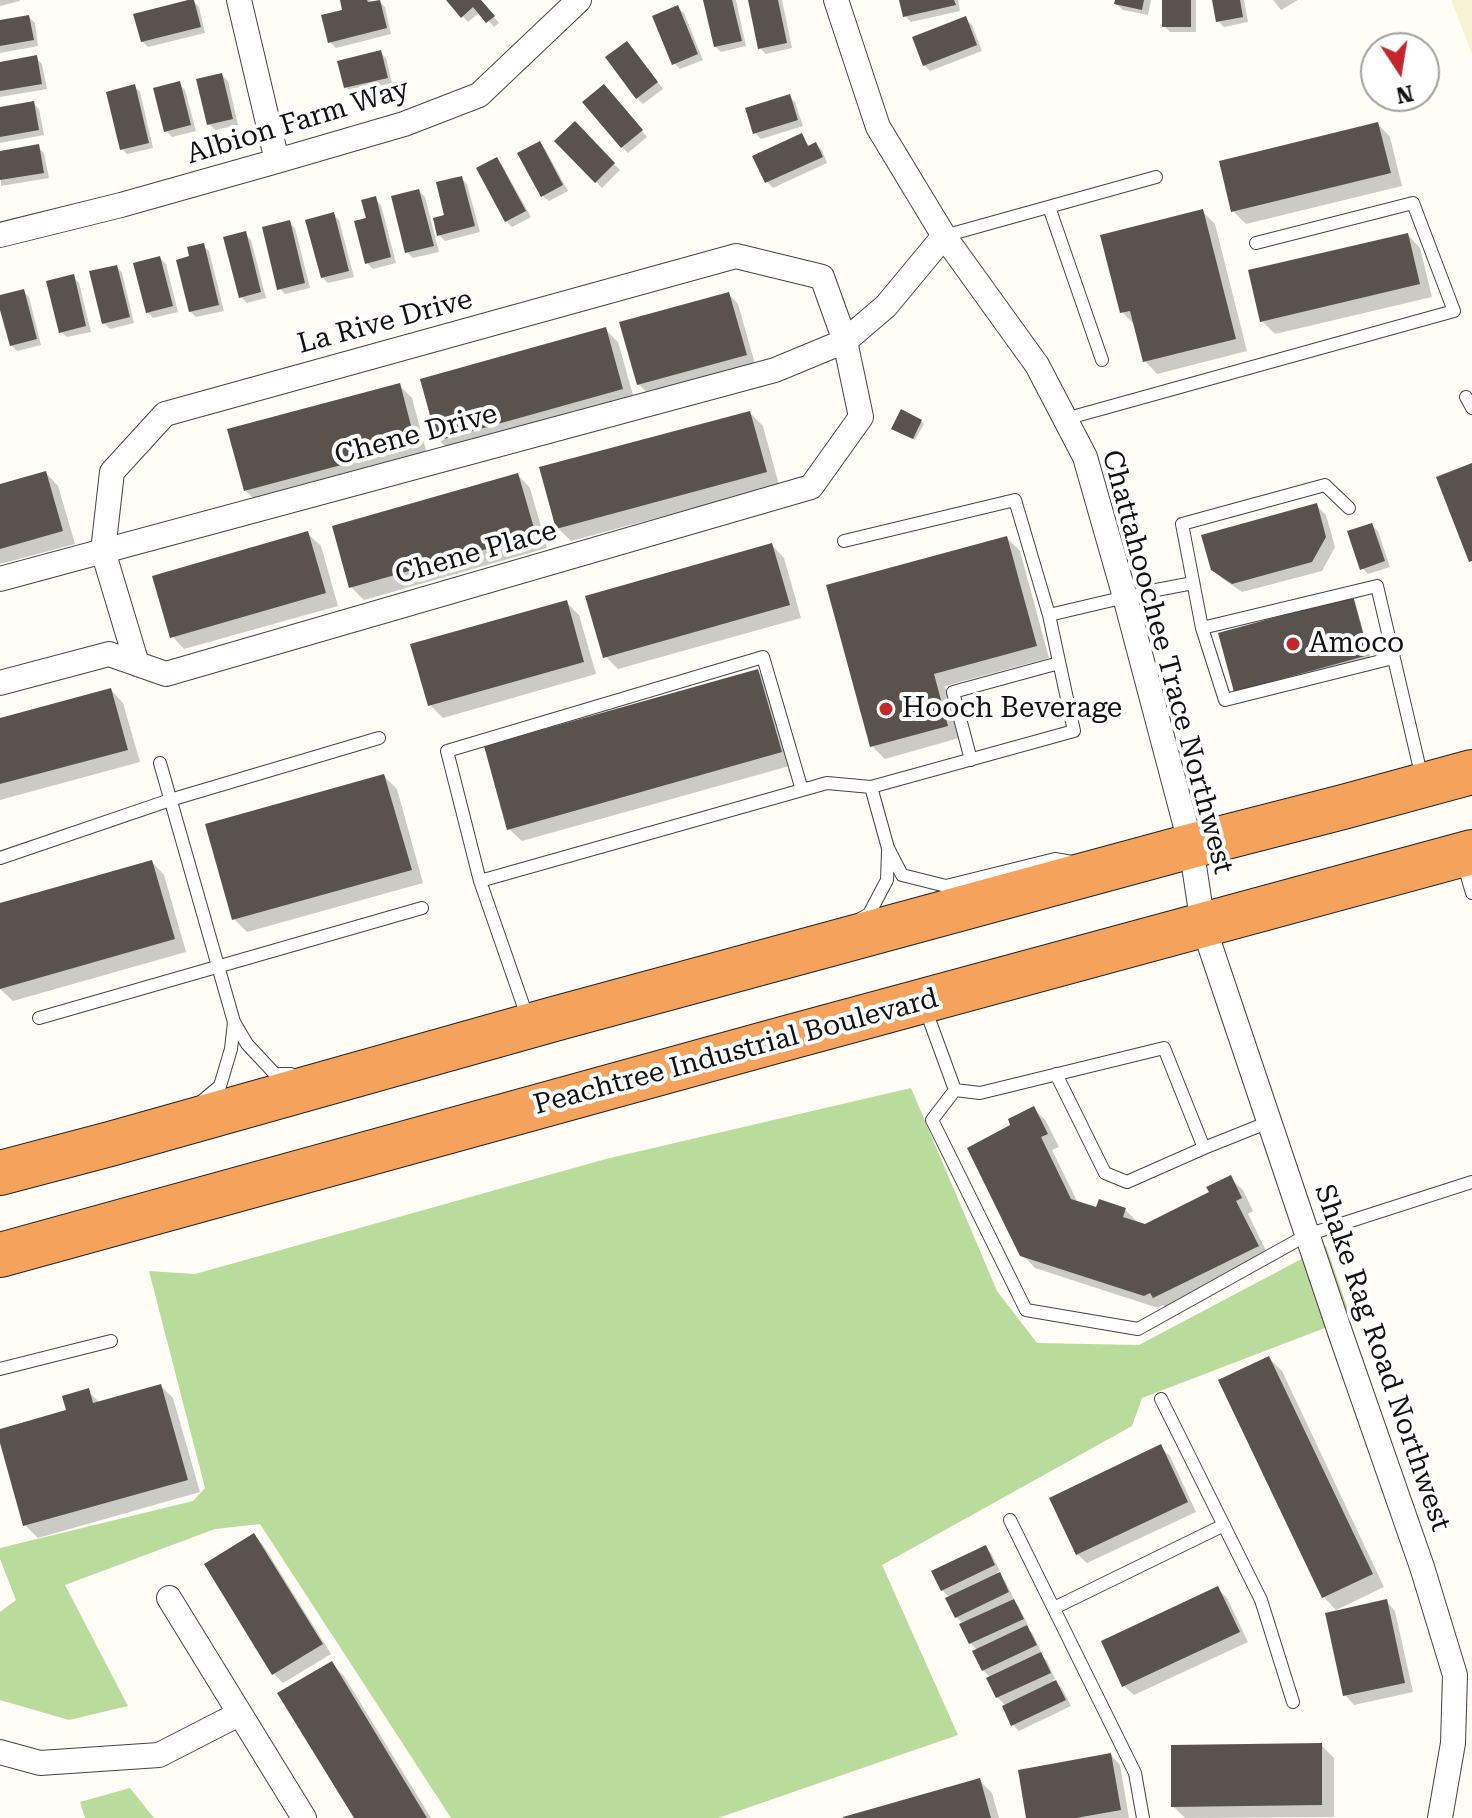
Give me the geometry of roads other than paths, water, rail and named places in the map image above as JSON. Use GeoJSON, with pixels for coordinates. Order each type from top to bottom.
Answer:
{"type":"FeatureCollection","features":[{"type":"Feature","properties":{"kind":"highway"},"geometry":{"type":"LineString","coordinates":[[0,1173],[1109,868],[1472,772]]}},
{"type":"Feature","properties":{"kind":"highway","name":"Peachtree Industrial Boulevard"},"geometry":{"type":"LineString","coordinates":[[0,1255],[1203,925],[1468,867]]}},
{"type":"Feature","properties":{"kind":"street"},"geometry":{"type":"LineString","coordinates":[[239,0],[277,161]]}},
{"type":"Feature","properties":{"kind":"street","name":"Albion Farm Way"},"geometry":{"type":"LineString","coordinates":[[0,235],[121,205],[404,124],[479,95],[579,0]]}},
{"type":"Feature","properties":{"kind":"street","name":"Chattahoochee Trace Northwest"},"geometry":{"type":"LineString","coordinates":[[836,0],[878,127],[944,236],[1037,365],[1085,457],[1191,846],[1203,925]]}},
{"type":"Feature","properties":{"kind":"street","name":"Chene Drive"},"geometry":{"type":"LineString","coordinates":[[0,579],[775,370],[845,341],[886,306],[944,236]]}},
{"type":"Feature","properties":{"kind":"street","name":"La Rive Drive"},"geometry":{"type":"LineString","coordinates":[[137,664],[103,551],[112,472],[165,414],[736,256],[822,277],[845,341]]}},
{"type":"Feature","properties":{"kind":"street","name":"Chene Place"},"geometry":{"type":"LineString","coordinates":[[0,683],[109,654],[166,674],[811,487],[861,417],[845,341]]}},
{"type":"Feature","properties":{"kind":"street","name":"Shake Rag Road Northwest"},"geometry":{"type":"LineString","coordinates":[[1203,925],[1422,1567],[1455,1675],[1453,1743],[1440,1818]]}},
{"type":"Feature","properties":{"kind":"street"},"geometry":{"type":"LineString","coordinates":[[169,1598],[304,1818]]}},
{"type":"Feature","properties":{"kind":"street"},"geometry":{"type":"LineString","coordinates":[[0,1752],[40,1763],[159,1755],[239,1714]]}},
{"type":"Feature","properties":{"kind":"lane"},"geometry":{"type":"LineString","coordinates":[[944,236],[1156,177]]}},
{"type":"Feature","properties":{"kind":"lane"},"geometry":{"type":"LineString","coordinates":[[1065,419],[1454,311],[1413,203],[1256,243]]}},
{"type":"Feature","properties":{"kind":"lane"},"geometry":{"type":"LineString","coordinates":[[1049,207],[1102,360]]}},
{"type":"Feature","properties":{"kind":"lane"},"geometry":{"type":"LineString","coordinates":[[1349,508],[1325,485],[1182,524],[1202,628],[1225,700],[1393,658]]}},
{"type":"Feature","properties":{"kind":"lane"},"geometry":{"type":"LineString","coordinates":[[480,881],[827,783],[871,787],[1074,731],[1049,615],[1015,500],[844,541]]}},
{"type":"Feature","properties":{"kind":"lane"},"geometry":{"type":"LineString","coordinates":[[1049,615],[1193,583]]}},
{"type":"Feature","properties":{"kind":"lane"},"geometry":{"type":"LineString","coordinates":[[1202,628],[1377,586],[1424,785]]}},
{"type":"Feature","properties":{"kind":"lane"},"geometry":{"type":"LineString","coordinates":[[530,1026],[480,881],[447,751],[763,657],[802,790]]}},
{"type":"Feature","properties":{"kind":"lane"},"geometry":{"type":"LineString","coordinates":[[971,760],[953,692],[1059,663]]}},
{"type":"Feature","properties":{"kind":"lane"},"geometry":{"type":"LineString","coordinates":[[0,858],[170,800],[379,738]]}},
{"type":"Feature","properties":{"kind":"lane"},"geometry":{"type":"LineString","coordinates":[[160,763],[234,1022],[247,1044],[275,1074],[309,1073]]}},
{"type":"Feature","properties":{"kind":"lane"},"geometry":{"type":"LineString","coordinates":[[871,787],[888,848],[902,875],[946,886],[1055,859],[1109,868]]}},
{"type":"Feature","properties":{"kind":"lane"},"geometry":{"type":"LineString","coordinates":[[808,950],[869,914],[887,880],[888,848]]}},
{"type":"Feature","properties":{"kind":"lane"},"geometry":{"type":"LineString","coordinates":[[39,1018],[422,908]]}},
{"type":"Feature","properties":{"kind":"lane"},"geometry":{"type":"LineString","coordinates":[[922,1001],[955,1090]]}},
{"type":"Feature","properties":{"kind":"lane"},"geometry":{"type":"LineString","coordinates":[[150,1133],[189,1110],[220,1086],[231,1049],[234,1022]]}},
{"type":"Feature","properties":{"kind":"lane"},"geometry":{"type":"LineString","coordinates":[[420,1043],[473,1042]]}},
{"type":"Feature","properties":{"kind":"lane"},"geometry":{"type":"LineString","coordinates":[[955,1090],[980,1093],[1164,1048],[1204,1148]]}},
{"type":"Feature","properties":{"kind":"lane"},"geometry":{"type":"LineString","coordinates":[[1056,1074],[1105,1173],[1127,1182],[1269,1122]]}},
{"type":"Feature","properties":{"kind":"lane"},"geometry":{"type":"LineString","coordinates":[[955,1090],[932,1120],[1026,1310],[1138,1329],[1307,1235],[1472,1182]]}},
{"type":"Feature","properties":{"kind":"lane"},"geometry":{"type":"LineString","coordinates":[[0,1369],[111,1341]]}},
{"type":"Feature","properties":{"kind":"lane"},"geometry":{"type":"LineString","coordinates":[[1161,1399],[1261,1600],[1293,1702]]}},
{"type":"Feature","properties":{"kind":"lane"},"geometry":{"type":"LineString","coordinates":[[1010,1520],[1135,1773],[1143,1818]]}},
{"type":"Feature","properties":{"kind":"lane"},"geometry":{"type":"LineString","coordinates":[[1054,1608],[1224,1525]]}},
{"type":"Feature","properties":{"kind":"place","name":"Amoco"},"geometry":{"type":"Point","coordinates":[1293,644]}},
{"type":"Feature","properties":{"kind":"place","name":"Hooch Beverage"},"geometry":{"type":"Point","coordinates":[886,709]}}]}
